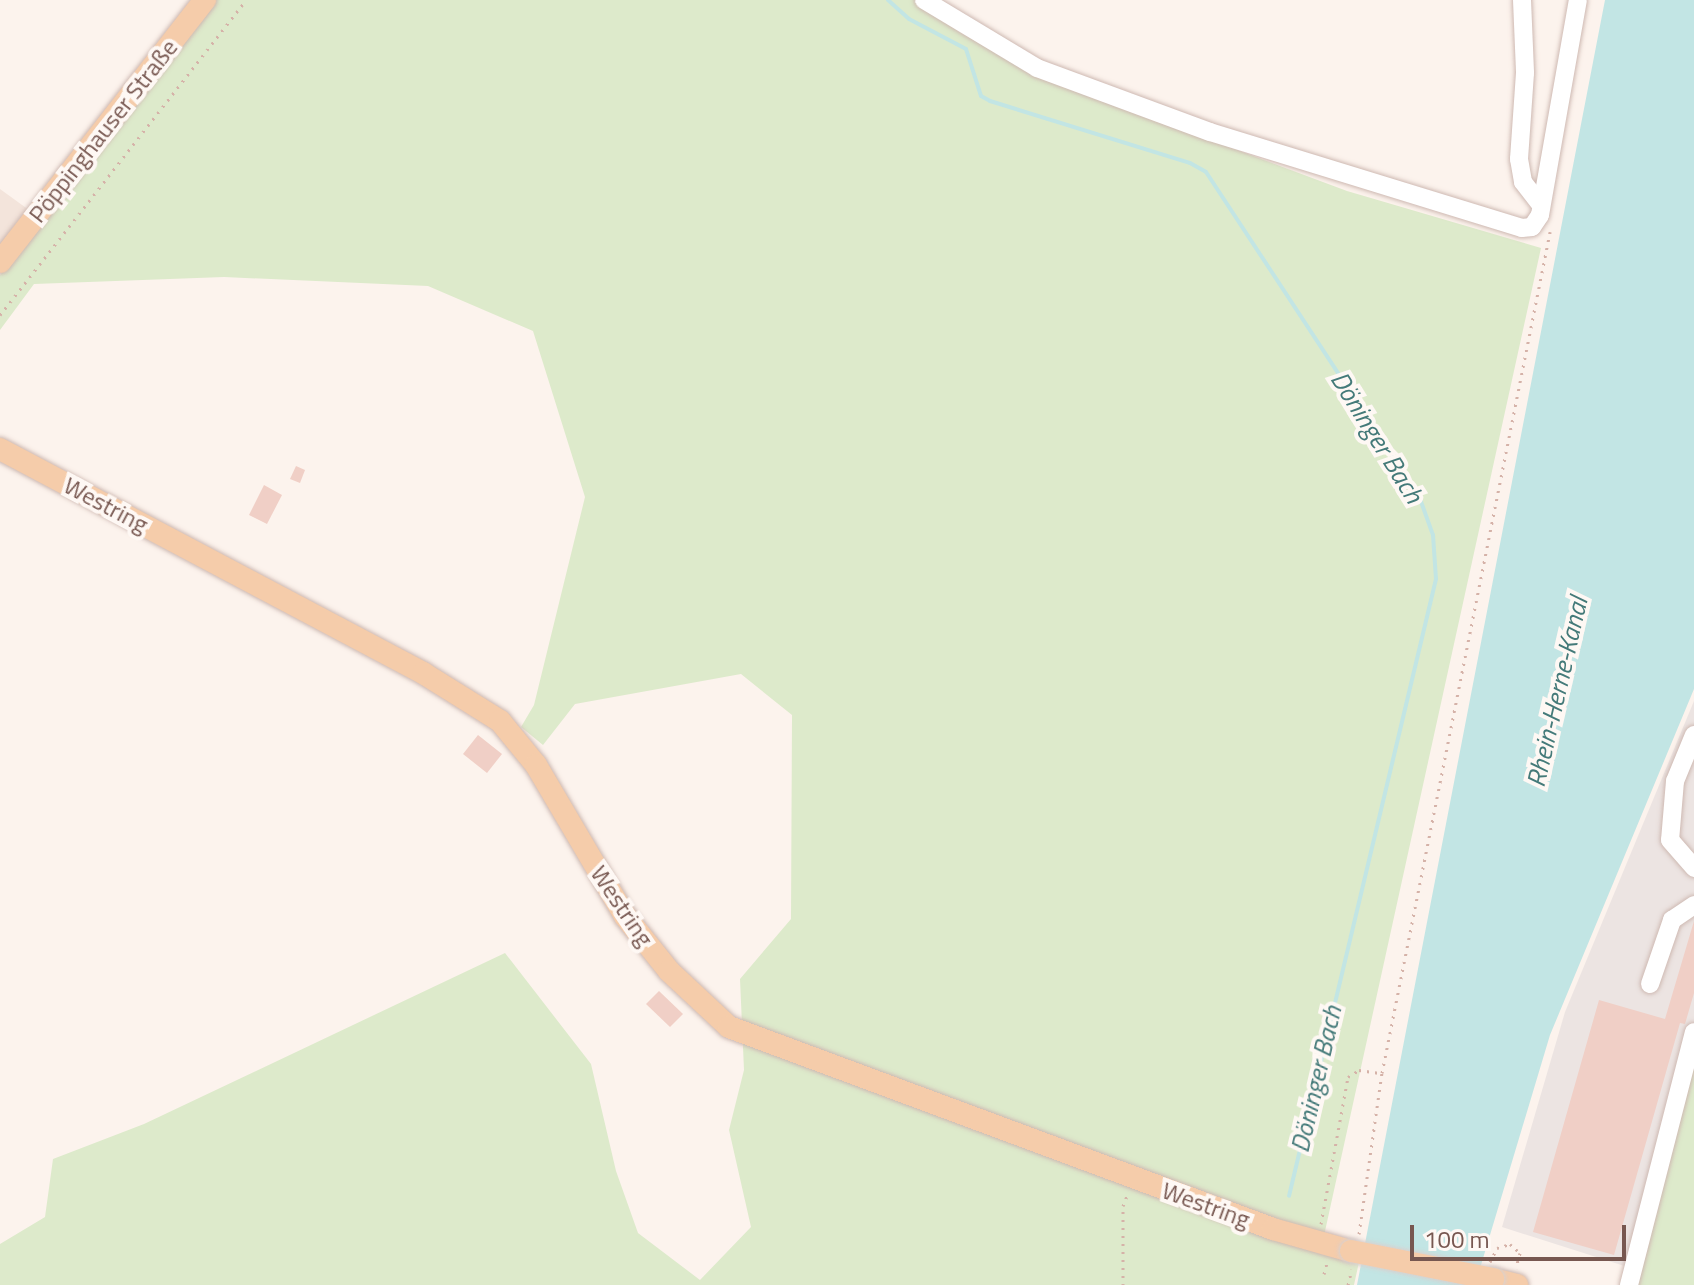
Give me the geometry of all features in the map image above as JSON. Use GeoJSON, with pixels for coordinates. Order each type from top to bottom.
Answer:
{"type":"FeatureCollection","features":[{"type":"Feature","properties":{"kind":"main road","name":"Pöppinghauser Straße"},"geometry":{"type":"LineString","coordinates":[[0,262],[205,0]]}},
{"type":"Feature","properties":{"kind":"main road","name":"Westring"},"geometry":{"type":"LineString","coordinates":[[0,449],[423,673],[500,721],[536,765],[625,916],[669,971],[729,1027],[1324,1251],[1354,1251],[1490,1277]]}},
{"type":"Feature","properties":{"kind":"main road"},"geometry":{"type":"LineString","coordinates":[[1490,1277],[1517,1285]]}},
{"type":"Feature","properties":{"kind":"lane"},"geometry":{"type":"LineString","coordinates":[[924,0],[1037,68],[1210,132],[1505,224],[1532,227],[1541,205],[1578,0]]}},
{"type":"Feature","properties":{"kind":"lane"},"geometry":{"type":"LineString","coordinates":[[1522,0],[1525,73],[1519,159],[1523,182],[1541,205]]}},
{"type":"Feature","properties":{"kind":"lane"},"geometry":{"type":"LineString","coordinates":[[1694,735],[1675,781],[1670,840],[1694,868]]}},
{"type":"Feature","properties":{"kind":"lane"},"geometry":{"type":"LineString","coordinates":[[1650,984],[1672,920],[1694,905]]}},
{"type":"Feature","properties":{"kind":"lane"},"geometry":{"type":"LineString","coordinates":[[1629,1285],[1694,1032]]}},
{"type":"Feature","properties":{"kind":"path"},"geometry":{"type":"LineString","coordinates":[[0,315],[246,0]]}},
{"type":"Feature","properties":{"kind":"path"},"geometry":{"type":"LineString","coordinates":[[1348,1285],[1382,1073],[1550,231]]}},
{"type":"Feature","properties":{"kind":"path"},"geometry":{"type":"LineString","coordinates":[[1324,1274],[1324,1251],[1348,1077],[1359,1070],[1382,1073]]}},
{"type":"Feature","properties":{"kind":"path"},"geometry":{"type":"LineString","coordinates":[[1123,1285],[1123,1206],[1133,1178]]}},
{"type":"Feature","properties":{"kind":"path"},"geometry":{"type":"LineString","coordinates":[[1490,1277],[1497,1248],[1510,1244],[1520,1253]]}},
{"type":"Feature","properties":{"kind":"shaded area"},"geometry":{"type":"Polygon","coordinates":[[[0,189],[29,210],[0,245],[0,189]]]}},
{"type":"Feature","properties":{"kind":"shaded area"},"geometry":{"type":"Polygon","coordinates":[[[1694,701],[1694,1058],[1637,1270],[1502,1227],[1565,1012],[1694,701]]]}},
{"type":"Feature","properties":{"kind":"green space"},"geometry":{"type":"Polygon","coordinates":[[[213,0],[917,0],[959,32],[1035,74],[1347,191],[1541,248],[1320,1254],[1359,1262],[1354,1285],[0,1285],[0,1244],[45,1217],[53,1159],[144,1124],[505,953],[591,1064],[616,1171],[638,1233],[700,1280],[751,1227],[729,1130],[744,1070],[740,979],[791,919],[792,715],[741,674],[575,704],[543,745],[521,727],[534,705],[585,497],[533,331],[428,286],[224,277],[34,284],[0,330],[0,275],[213,0]]]}},
{"type":"Feature","properties":{"kind":"green space"},"geometry":{"type":"Polygon","coordinates":[[[1694,1058],[1694,1285],[1635,1285],[1694,1058]]]}},
{"type":"Feature","properties":{"kind":"water","name":"Rhein-Herne-Kanal"},"geometry":{"type":"Polygon","coordinates":[[[1605,0],[1694,0],[1694,689],[1550,1035],[1475,1285],[1357,1285],[1605,0]]]}},
{"type":"Feature","properties":{"kind":"building"},"geometry":{"type":"Polygon","coordinates":[[[296,466],[305,470],[300,483],[290,479],[296,466]]]}},
{"type":"Feature","properties":{"kind":"building"},"geometry":{"type":"Polygon","coordinates":[[[264,485],[282,495],[267,524],[249,515],[264,485]]]}},
{"type":"Feature","properties":{"kind":"building"},"geometry":{"type":"Polygon","coordinates":[[[478,735],[502,754],[487,773],[463,754],[478,735]]]}},
{"type":"Feature","properties":{"kind":"building"},"geometry":{"type":"Polygon","coordinates":[[[1694,921],[1694,993],[1685,1024],[1680,1023],[1614,1255],[1533,1232],[1599,1000],[1665,1019],[1694,921]]]}},
{"type":"Feature","properties":{"kind":"building"},"geometry":{"type":"Polygon","coordinates":[[[659,991],[683,1014],[670,1027],[646,1004],[659,991]]]}},
{"type":"Feature","properties":{"kind":"waterway","name":"Döninger Bach"},"geometry":{"type":"LineString","coordinates":[[888,0],[909,19],[966,49],[981,96],[990,101],[1190,163],[1206,172],[1419,496],[1433,535],[1436,579],[1289,1196]]}}]}
